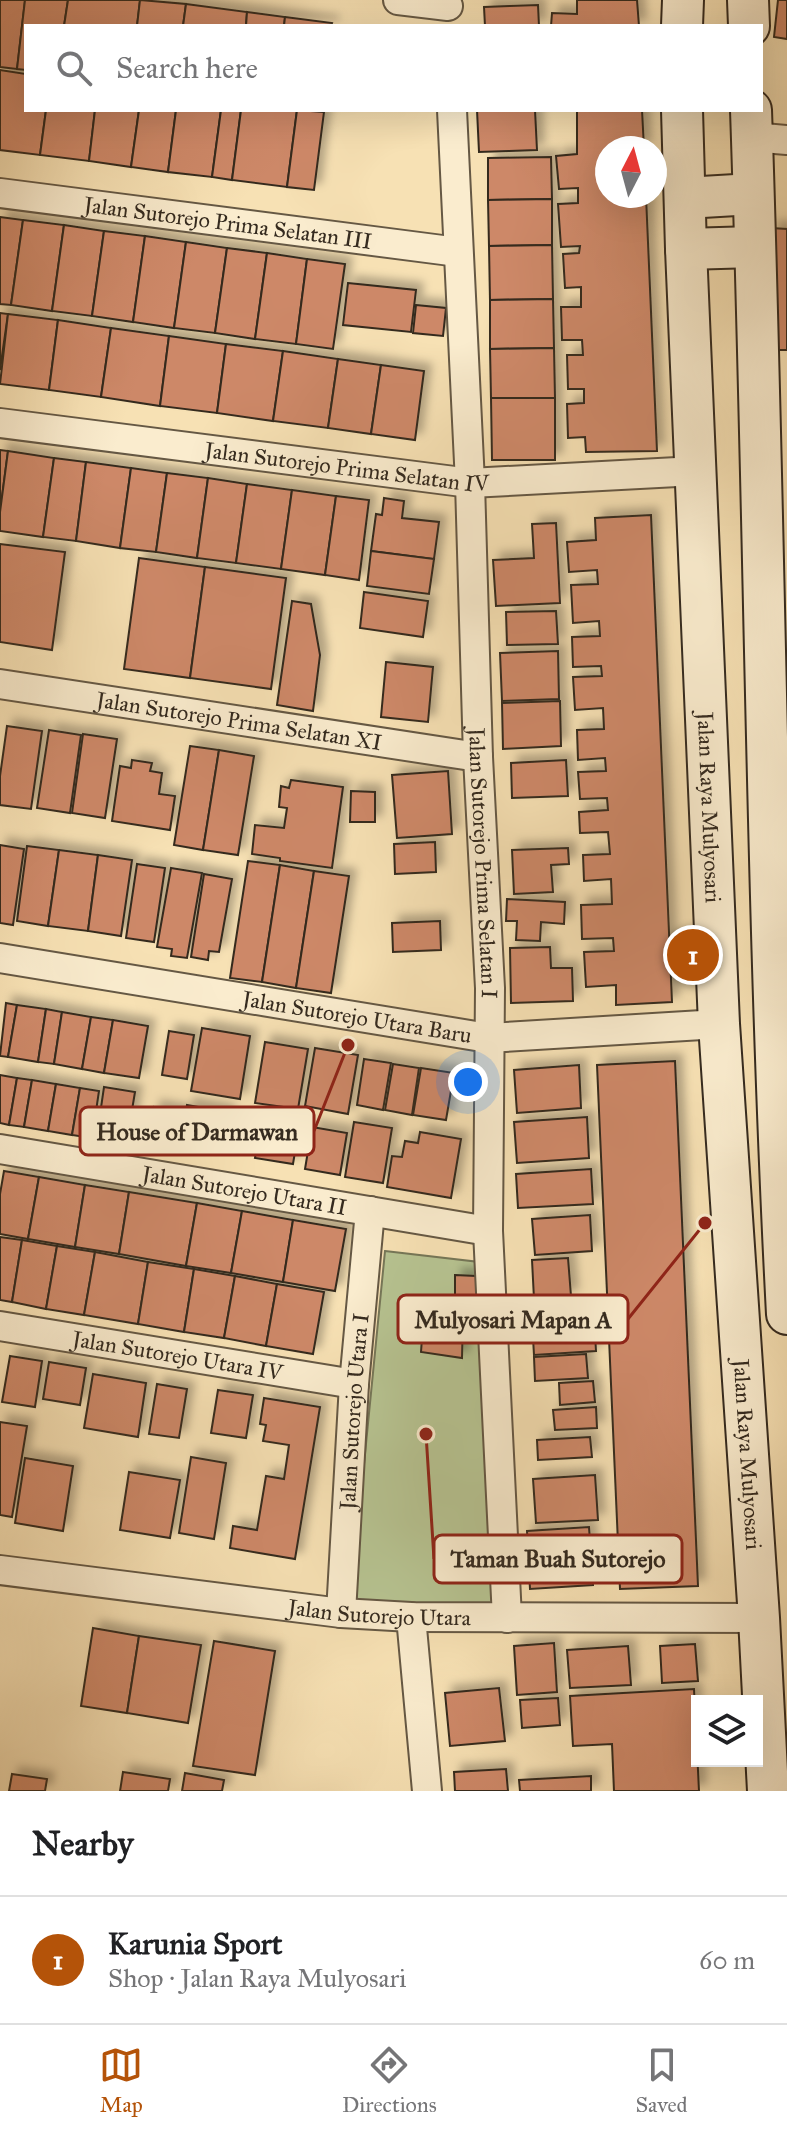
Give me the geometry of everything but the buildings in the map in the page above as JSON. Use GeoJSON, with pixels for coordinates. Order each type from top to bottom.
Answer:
{"type":"FeatureCollection","features":[{"type":"Feature","properties":{"kind":"main road"},"geometry":{"type":"LineString","coordinates":[[682,24],[683,0]]}},
{"type":"Feature","properties":{"kind":"main road"},"geometry":{"type":"LineString","coordinates":[[748,0],[749,24]]}},
{"type":"Feature","properties":{"kind":"main road","name":"Jalan Raya Mulyosari"},"geometry":{"type":"LineString","coordinates":[[682,112],[719,1024],[768,1791]]}},
{"type":"Feature","properties":{"kind":"main road"},"geometry":{"type":"LineString","coordinates":[[763,129],[753,194],[754,247],[776,544],[768,808],[787,1314]]}},
{"type":"Feature","properties":{"kind":"main road"},"geometry":{"type":"LineString","coordinates":[[685,198],[753,194]]}},
{"type":"Feature","properties":{"kind":"main road"},"geometry":{"type":"LineString","coordinates":[[686,249],[754,247]]}},
{"type":"Feature","properties":{"kind":"main road"},"geometry":{"type":"LineString","coordinates":[[725,1099],[778,1094]]}},
{"type":"Feature","properties":{"kind":"street"},"geometry":{"type":"LineString","coordinates":[[398,0],[448,11]]}},
{"type":"Feature","properties":{"kind":"street","name":"Jalan Sutorejo Prima Selatan I"},"geometry":{"type":"LineString","coordinates":[[452,112],[490,988],[488,1231],[507,1618]]}},
{"type":"Feature","properties":{"kind":"street","name":"Jalan Sutorejo Prima Selatan III"},"geometry":{"type":"LineString","coordinates":[[0,193],[458,252]]}},
{"type":"Feature","properties":{"kind":"street","name":"Jalan Sutorejo Prima Selatan IV"},"geometry":{"type":"LineString","coordinates":[[0,423],[470,483],[696,471]]}},
{"type":"Feature","properties":{"kind":"street","name":"Jalan Sutorejo Prima Selatan XI"},"geometry":{"type":"LineString","coordinates":[[0,684],[478,757]]}},
{"type":"Feature","properties":{"kind":"street","name":"Jalan Sutorejo Utara Baru"},"geometry":{"type":"LineString","coordinates":[[0,958],[488,1038],[719,1024]]}},
{"type":"Feature","properties":{"kind":"street","name":"Jalan Sutorejo Utara II"},"geometry":{"type":"LineString","coordinates":[[0,1149],[488,1231]]}},
{"type":"Feature","properties":{"kind":"street","name":"Jalan Sutorejo Utara I"},"geometry":{"type":"LineString","coordinates":[[341,1613],[354,1384],[370,1211]]}},
{"type":"Feature","properties":{"kind":"street","name":"Jalan Sutorejo Utara IV"},"geometry":{"type":"LineString","coordinates":[[0,1326],[354,1384]]}},
{"type":"Feature","properties":{"kind":"street","name":"Jalan Sutorejo Utara"},"geometry":{"type":"LineString","coordinates":[[0,1570],[341,1613],[411,1617],[759,1618]]}},
{"type":"Feature","properties":{"kind":"street"},"geometry":{"type":"LineString","coordinates":[[411,1617],[427,1791]]}},
{"type":"Feature","properties":{"kind":"green space"},"geometry":{"type":"Polygon","coordinates":[[[385,1251],[479,1262],[493,1606],[350,1606],[385,1251]]]}},
{"type":"Feature","properties":{"kind":"place","name":"Karunia Sport"},"geometry":{"type":"Point","coordinates":[693,955]}},
{"type":"Feature","properties":{"kind":"place","name":"House of Darmawan"},"geometry":{"type":"Point","coordinates":[348,1045]}},
{"type":"Feature","properties":{"kind":"place","name":"Mulyosari Mapan A"},"geometry":{"type":"Point","coordinates":[705,1223]}},
{"type":"Feature","properties":{"kind":"place","name":"Taman Buah Sutorejo"},"geometry":{"type":"Point","coordinates":[426,1434]}}]}
